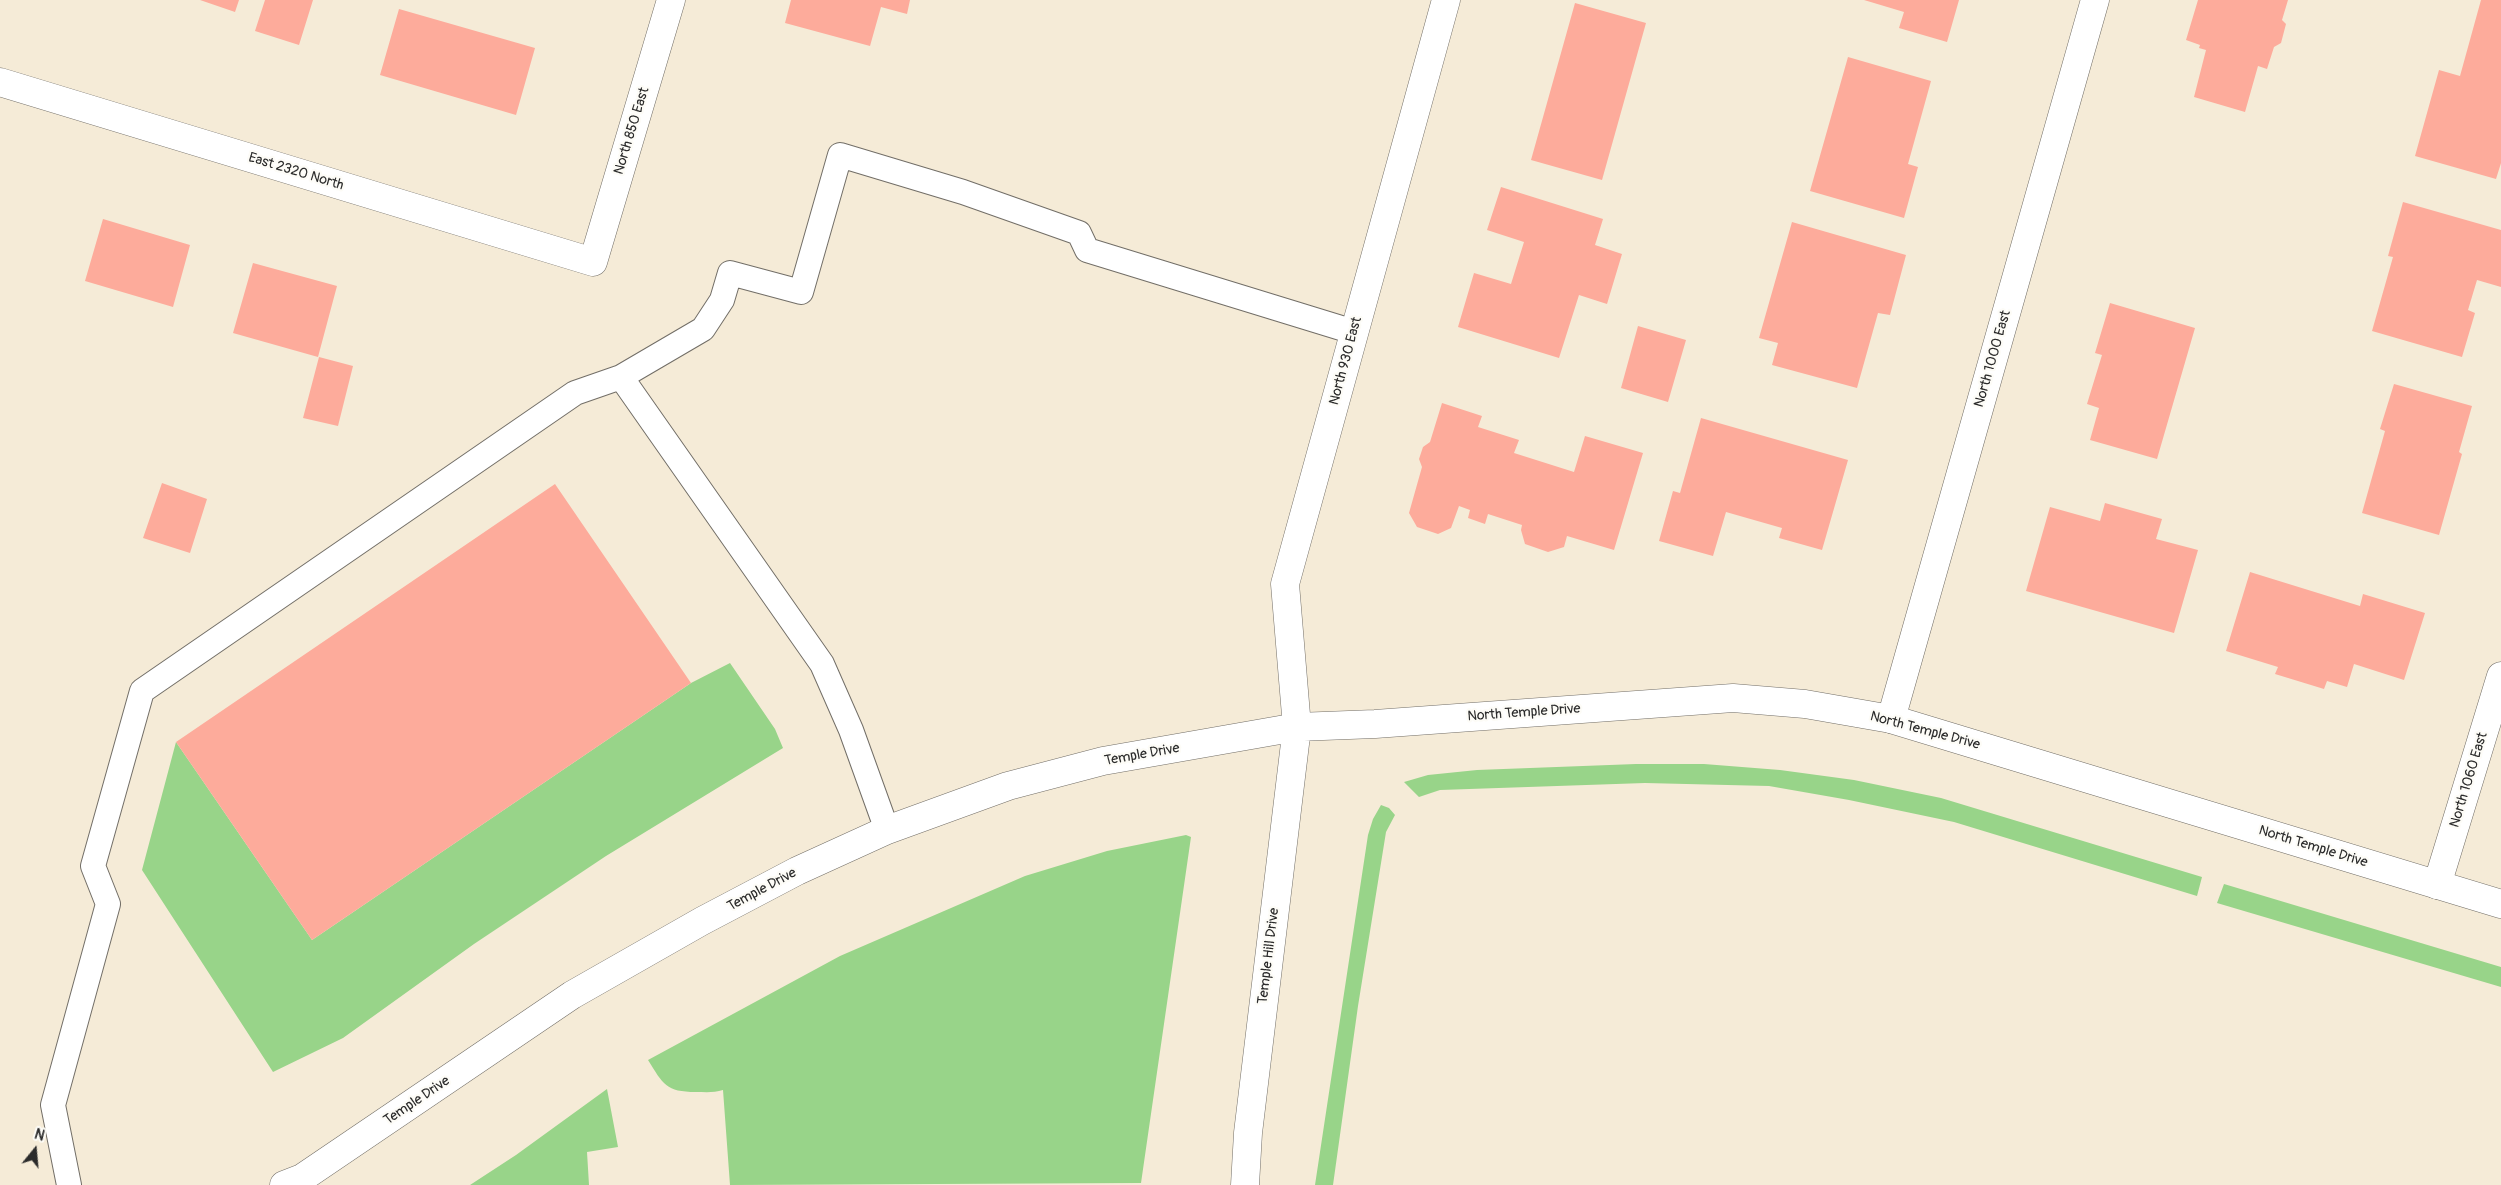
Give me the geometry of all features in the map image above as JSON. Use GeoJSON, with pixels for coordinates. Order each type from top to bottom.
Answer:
{"type":"FeatureCollection","features":[{"type":"Feature","properties":{"kind":"street","name":"North 850 East"},"geometry":{"type":"LineString","coordinates":[[593,262],[671,0]]}},
{"type":"Feature","properties":{"kind":"street","name":"North 930 East"},"geometry":{"type":"LineString","coordinates":[[1297,727],[1285,584],[1446,0]]}},
{"type":"Feature","properties":{"kind":"street","name":"North 1000 East"},"geometry":{"type":"LineString","coordinates":[[1891,719],[2095,0]]}},
{"type":"Feature","properties":{"kind":"street","name":"East 2320 North"},"geometry":{"type":"LineString","coordinates":[[0,82],[593,262]]}},
{"type":"Feature","properties":{"kind":"street","name":"North 1060 East"},"geometry":{"type":"LineString","coordinates":[[2437,885],[2501,676]]}},
{"type":"Feature","properties":{"kind":"street","name":"North Temple Drive"},"geometry":{"type":"LineString","coordinates":[[1297,727],[1375,724],[1733,698],[1805,704],[1891,719],[2501,904]]}},
{"type":"Feature","properties":{"kind":"street","name":"Temple Drive"},"geometry":{"type":"LineString","coordinates":[[284,1185],[302,1178],[572,995],[797,870],[887,830],[1008,786],[1103,761],[1297,727]]}},
{"type":"Feature","properties":{"kind":"street","name":"Temple Hill Drive"},"geometry":{"type":"LineString","coordinates":[[1245,1185],[1248,1133],[1297,727]]}},
{"type":"Feature","properties":{"kind":"lane"},"geometry":{"type":"LineString","coordinates":[[69,1185],[53,1105],[108,904],[93,866],[142,691],[575,393],[621,377],[703,329],[722,300],[730,273],[801,292],[840,155],[963,192],[1080,233],[1087,250],[1354,332]]}},
{"type":"Feature","properties":{"kind":"lane"},"geometry":{"type":"LineString","coordinates":[[621,377],[822,664],[851,730],[887,830]]}},
{"type":"Feature","properties":{"kind":"green space"},"geometry":{"type":"Polygon","coordinates":[[[730,663],[775,729],[783,748],[606,856],[474,944],[343,1038],[273,1072],[142,870],[176,742],[312,940],[691,683],[730,663]]]}},
{"type":"Feature","properties":{"kind":"green space"},"geometry":{"type":"Polygon","coordinates":[[[1636,764],[1704,764],[1780,770],[1854,780],[1941,798],[2202,877],[2197,896],[1954,822],[1849,800],[1769,786],[1645,783],[1440,790],[1419,797],[1404,782],[1428,775],[1477,770],[1636,764]]]}},
{"type":"Feature","properties":{"kind":"green space"},"geometry":{"type":"Polygon","coordinates":[[[1381,805],[1389,808],[1395,815],[1386,832],[1358,1006],[1333,1185],[1315,1185],[1368,835],[1373,819],[1381,805]]]}},
{"type":"Feature","properties":{"kind":"green space"},"geometry":{"type":"Polygon","coordinates":[[[1186,835],[1191,837],[1141,1183],[730,1185],[723,1090],[686,1092],[672,1088],[662,1081],[648,1060],[840,956],[1025,876],[1107,851],[1186,835]]]}},
{"type":"Feature","properties":{"kind":"green space"},"geometry":{"type":"Polygon","coordinates":[[[2224,884],[2501,967],[2501,987],[2217,903],[2224,884]]]}},
{"type":"Feature","properties":{"kind":"green space"},"geometry":{"type":"Polygon","coordinates":[[[607,1089],[618,1147],[587,1152],[589,1185],[470,1185],[516,1155],[607,1089]]]}},
{"type":"Feature","properties":{"kind":"building"},"geometry":{"type":"Polygon","coordinates":[[[200,0],[239,0],[235,12],[200,0]]]}},
{"type":"Feature","properties":{"kind":"building"},"geometry":{"type":"Polygon","coordinates":[[[265,0],[313,0],[299,45],[255,31],[265,0]]]}},
{"type":"Feature","properties":{"kind":"building"},"geometry":{"type":"Polygon","coordinates":[[[791,0],[910,0],[907,14],[881,7],[870,46],[785,23],[791,0]]]}},
{"type":"Feature","properties":{"kind":"building"},"geometry":{"type":"Polygon","coordinates":[[[1864,0],[1959,0],[1947,42],[1899,28],[1904,12],[1864,0]]]}},
{"type":"Feature","properties":{"kind":"building"},"geometry":{"type":"Polygon","coordinates":[[[2198,0],[2288,0],[2282,20],[2286,24],[2281,43],[2274,47],[2267,69],[2258,66],[2245,112],[2194,97],[2206,50],[2199,48],[2200,45],[2186,40],[2198,0]]]}},
{"type":"Feature","properties":{"kind":"building"},"geometry":{"type":"Polygon","coordinates":[[[2481,0],[2501,0],[2501,163],[2496,179],[2415,156],[2439,70],[2460,76],[2481,0]]]}},
{"type":"Feature","properties":{"kind":"building"},"geometry":{"type":"Polygon","coordinates":[[[1575,3],[1646,23],[1602,180],[1531,160],[1575,3]]]}},
{"type":"Feature","properties":{"kind":"building"},"geometry":{"type":"Polygon","coordinates":[[[399,9],[535,48],[516,115],[380,75],[399,9]]]}},
{"type":"Feature","properties":{"kind":"building"},"geometry":{"type":"Polygon","coordinates":[[[1848,57],[1931,81],[1908,164],[1918,167],[1904,218],[1810,191],[1848,57]]]}},
{"type":"Feature","properties":{"kind":"building"},"geometry":{"type":"Polygon","coordinates":[[[1501,187],[1603,219],[1595,245],[1622,254],[1607,304],[1579,295],[1559,358],[1458,327],[1474,273],[1511,284],[1524,242],[1487,230],[1501,187]]]}},
{"type":"Feature","properties":{"kind":"building"},"geometry":{"type":"Polygon","coordinates":[[[2403,202],[2501,230],[2501,287],[2477,280],[2468,310],[2475,313],[2462,357],[2372,331],[2393,257],[2388,256],[2403,202]]]}},
{"type":"Feature","properties":{"kind":"building"},"geometry":{"type":"Polygon","coordinates":[[[103,219],[190,245],[173,307],[85,281],[103,219]]]}},
{"type":"Feature","properties":{"kind":"building"},"geometry":{"type":"Polygon","coordinates":[[[1792,222],[1906,255],[1890,315],[1878,313],[1857,388],[1772,365],[1778,343],[1759,338],[1792,222]]]}},
{"type":"Feature","properties":{"kind":"building"},"geometry":{"type":"Polygon","coordinates":[[[253,263],[337,286],[318,357],[233,333],[253,263]]]}},
{"type":"Feature","properties":{"kind":"building"},"geometry":{"type":"Polygon","coordinates":[[[2110,303],[2195,328],[2157,459],[2090,440],[2099,408],[2087,404],[2102,355],[2095,353],[2110,303]]]}},
{"type":"Feature","properties":{"kind":"building"},"geometry":{"type":"Polygon","coordinates":[[[1638,326],[1686,340],[1668,402],[1621,388],[1638,326]]]}},
{"type":"Feature","properties":{"kind":"building"},"geometry":{"type":"Polygon","coordinates":[[[319,357],[353,366],[338,426],[303,418],[319,357]]]}},
{"type":"Feature","properties":{"kind":"building"},"geometry":{"type":"Polygon","coordinates":[[[2394,384],[2472,406],[2459,452],[2462,454],[2439,535],[2362,513],[2385,431],[2380,429],[2394,384]]]}},
{"type":"Feature","properties":{"kind":"building"},"geometry":{"type":"Polygon","coordinates":[[[1442,403],[1482,416],[1478,427],[1519,440],[1514,453],[1574,472],[1585,436],[1643,453],[1614,550],[1567,536],[1564,547],[1548,552],[1525,544],[1521,530],[1522,525],[1488,514],[1485,524],[1468,518],[1470,510],[1459,506],[1451,528],[1438,534],[1417,527],[1409,513],[1422,467],[1419,459],[1423,447],[1430,442],[1442,403]]]}},
{"type":"Feature","properties":{"kind":"building"},"geometry":{"type":"Polygon","coordinates":[[[1701,418],[1848,460],[1822,550],[1779,538],[1782,528],[1726,512],[1713,556],[1659,541],[1673,491],[1680,493],[1701,418]]]}},
{"type":"Feature","properties":{"kind":"building"},"geometry":{"type":"Polygon","coordinates":[[[162,483],[207,499],[190,553],[143,538],[162,483]]]}},
{"type":"Feature","properties":{"kind":"building"},"geometry":{"type":"Polygon","coordinates":[[[555,484],[691,683],[312,940],[176,742],[555,484]]]}},
{"type":"Feature","properties":{"kind":"building"},"geometry":{"type":"Polygon","coordinates":[[[2105,503],[2162,519],[2156,539],[2198,550],[2174,633],[2026,591],[2050,507],[2100,521],[2105,503]]]}},
{"type":"Feature","properties":{"kind":"building"},"geometry":{"type":"Polygon","coordinates":[[[2250,572],[2360,606],[2363,594],[2425,613],[2404,680],[2354,664],[2347,687],[2327,681],[2324,689],[2275,674],[2278,667],[2226,651],[2250,572]]]}}]}
